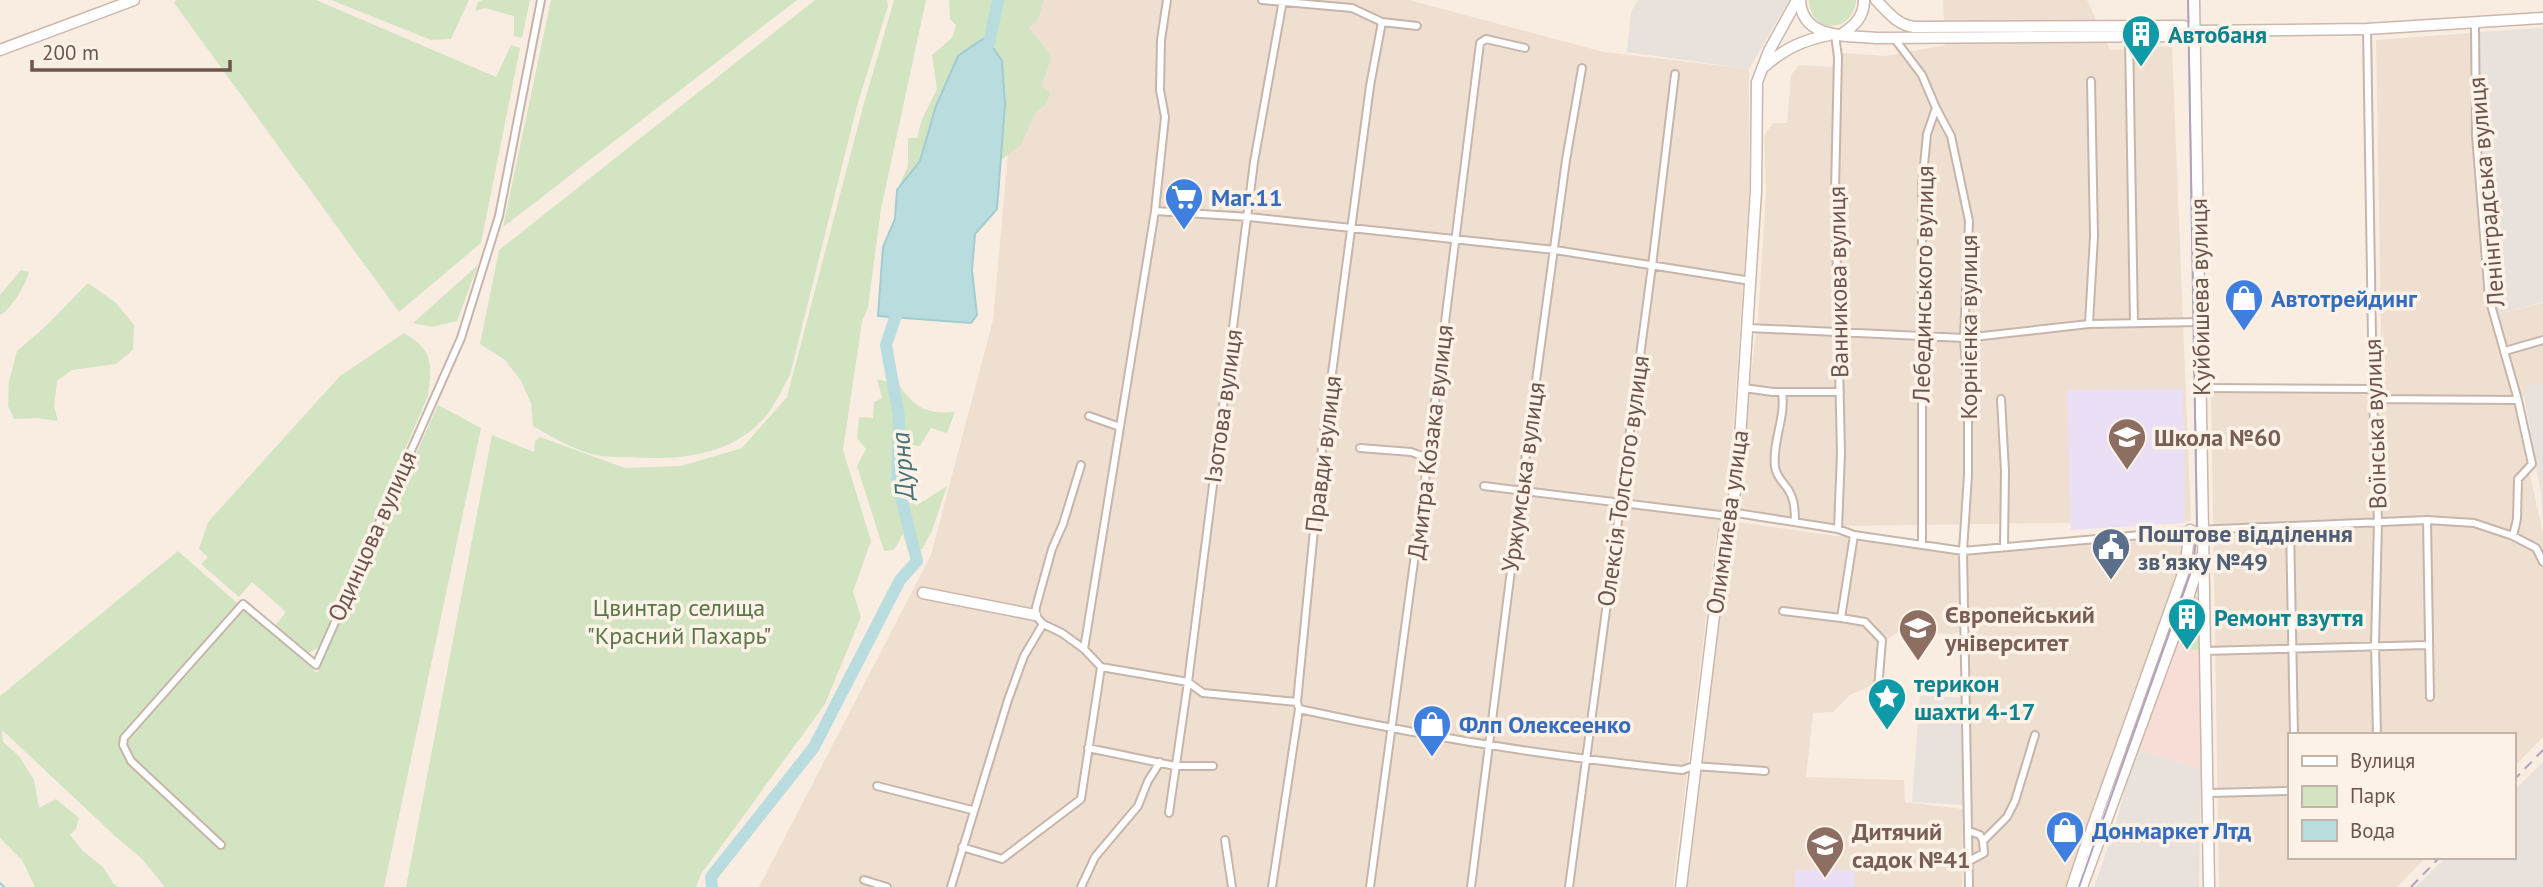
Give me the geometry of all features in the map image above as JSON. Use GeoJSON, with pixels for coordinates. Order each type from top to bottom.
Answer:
{"type":"FeatureCollection","features":[{"type":"Feature","properties":{"kind":"main road"},"geometry":{"type":"LineString","coordinates":[[0,50],[134,0]]}},
{"type":"Feature","properties":{"kind":"main road"},"geometry":{"type":"LineString","coordinates":[[1798,0],[1803,15],[1814,29],[1836,35],[1894,38],[2189,35],[2192,28]]}},
{"type":"Feature","properties":{"kind":"main road"},"geometry":{"type":"LineString","coordinates":[[1760,71],[1798,0]]}},
{"type":"Feature","properties":{"kind":"main road"},"geometry":{"type":"LineString","coordinates":[[1760,71],[1777,55],[1797,43],[1836,35],[1858,22],[1864,0]]}},
{"type":"Feature","properties":{"kind":"main road"},"geometry":{"type":"LineString","coordinates":[[1876,0],[1892,18],[1914,27],[2367,29],[2543,18]]}},
{"type":"Feature","properties":{"kind":"main road","name":"Куйбишева вулиця"},"geometry":{"type":"LineString","coordinates":[[2194,0],[2192,28],[2201,322],[2209,887]]}},
{"type":"Feature","properties":{"kind":"main road","name":"Олимпиева улица"},"geometry":{"type":"LineString","coordinates":[[1681,887],[1724,533],[1737,485],[1749,328],[1756,191],[1757,82],[1760,71]]}},
{"type":"Feature","properties":{"kind":"main road"},"geometry":{"type":"LineString","coordinates":[[2072,887],[2185,568],[2190,530]]}},
{"type":"Feature","properties":{"kind":"main road"},"geometry":{"type":"LineString","coordinates":[[2082,887],[2188,598],[2204,546]]}},
{"type":"Feature","properties":{"kind":"main road"},"geometry":{"type":"LineString","coordinates":[[923,593],[1035,615]]}},
{"type":"Feature","properties":{"kind":"main road"},"geometry":{"type":"LineString","coordinates":[[2084,851],[2098,845]]}},
{"type":"Feature","properties":{"kind":"street","name":"Одинцова вулиця"},"geometry":{"type":"LineString","coordinates":[[221,845],[131,761],[122,745],[124,738],[243,604],[316,665],[461,338],[499,216],[541,0]]}},
{"type":"Feature","properties":{"kind":"street"},"geometry":{"type":"LineString","coordinates":[[1084,649],[1155,211],[1165,117],[1160,90],[1161,40],[1167,0]]}},
{"type":"Feature","properties":{"kind":"street"},"geometry":{"type":"LineString","coordinates":[[1262,0],[1352,8],[1382,23],[1417,26]]}},
{"type":"Feature","properties":{"kind":"street","name":"Ізотова вулиця"},"geometry":{"type":"LineString","coordinates":[[1169,813],[1249,217],[1254,162],[1282,2]]}},
{"type":"Feature","properties":{"kind":"street","name":"Правди вулиця"},"geometry":{"type":"LineString","coordinates":[[1272,887],[1298,705],[1322,449],[1370,86],[1382,23]]}},
{"type":"Feature","properties":{"kind":"street","name":"Ленінградська вулиця"},"geometry":{"type":"LineString","coordinates":[[2475,23],[2476,135],[2489,298],[2518,400],[2532,464],[2518,479],[2517,519],[2513,536]]}},
{"type":"Feature","properties":{"kind":"street","name":"Воїнська вулиця"},"geometry":{"type":"LineString","coordinates":[[2367,29],[2373,399],[2378,522],[2375,645],[2377,733]]}},
{"type":"Feature","properties":{"kind":"street","name":"Ванникова вулиця"},"geometry":{"type":"LineString","coordinates":[[1836,35],[1838,57],[1835,190],[1841,453],[1838,529]]}},
{"type":"Feature","properties":{"kind":"street"},"geometry":{"type":"LineString","coordinates":[[2129,36],[2134,323]]}},
{"type":"Feature","properties":{"kind":"street"},"geometry":{"type":"LineString","coordinates":[[1894,38],[1922,75],[1936,108]]}},
{"type":"Feature","properties":{"kind":"street","name":"Дмитра Козака вулиця"},"geometry":{"type":"LineString","coordinates":[[1370,887],[1480,43],[1486,39],[1525,48]]}},
{"type":"Feature","properties":{"kind":"street","name":"Уржумська вулиця"},"geometry":{"type":"LineString","coordinates":[[1471,887],[1521,491],[1582,68]]}},
{"type":"Feature","properties":{"kind":"street","name":"Олексія Толстого вулиця"},"geometry":{"type":"LineString","coordinates":[[1569,887],[1675,74]]}},
{"type":"Feature","properties":{"kind":"street"},"geometry":{"type":"LineString","coordinates":[[2089,324],[2094,236],[2091,81]]}},
{"type":"Feature","properties":{"kind":"street","name":"Лебединського вулиця"},"geometry":{"type":"LineString","coordinates":[[1922,545],[1922,186],[1927,134],[1936,108]]}},
{"type":"Feature","properties":{"kind":"street","name":"Корнієнка вулиця"},"geometry":{"type":"LineString","coordinates":[[1936,108],[1951,136],[1969,221],[1964,338],[1968,398],[1968,475],[1963,551]]}},
{"type":"Feature","properties":{"kind":"street"},"geometry":{"type":"LineString","coordinates":[[1155,211],[1249,217],[1456,238],[1555,250],[1751,281]]}},
{"type":"Feature","properties":{"kind":"street"},"geometry":{"type":"LineString","coordinates":[[1749,328],[1964,338],[2089,324],[2201,322]]}},
{"type":"Feature","properties":{"kind":"street"},"geometry":{"type":"LineString","coordinates":[[2505,351],[2543,340]]}},
{"type":"Feature","properties":{"kind":"street"},"geometry":{"type":"LineString","coordinates":[[1744,388],[1782,392],[1840,392]]}},
{"type":"Feature","properties":{"kind":"street"},"geometry":{"type":"LineString","coordinates":[[2202,388],[2373,389]]}},
{"type":"Feature","properties":{"kind":"street"},"geometry":{"type":"LineString","coordinates":[[1782,392],[1783,418],[1778,430],[1775,467],[1779,479],[1792,496],[1796,522]]}},
{"type":"Feature","properties":{"kind":"street","name":"Корнієнка вулиця"},"geometry":{"type":"LineString","coordinates":[[2001,399],[2005,471],[2004,547]]}},
{"type":"Feature","properties":{"kind":"street"},"geometry":{"type":"LineString","coordinates":[[2373,399],[2518,400]]}},
{"type":"Feature","properties":{"kind":"street"},"geometry":{"type":"LineString","coordinates":[[1089,416],[1120,427]]}},
{"type":"Feature","properties":{"kind":"street"},"geometry":{"type":"LineString","coordinates":[[1360,448],[1411,452],[1428,458]]}},
{"type":"Feature","properties":{"kind":"street"},"geometry":{"type":"LineString","coordinates":[[1081,466],[1063,524],[1052,548],[1035,615],[1043,624],[1062,633],[1084,649],[1101,667],[1188,682],[1203,693],[1298,705],[1391,730],[1488,747],[1682,770],[1694,766],[1765,771]]}},
{"type":"Feature","properties":{"kind":"street"},"geometry":{"type":"LineString","coordinates":[[1484,486],[1796,522],[1838,529],[1854,535],[1963,551],[2190,530],[2427,520],[2474,523],[2513,536],[2536,548],[2543,562]]}},
{"type":"Feature","properties":{"kind":"street"},"geometry":{"type":"LineString","coordinates":[[2427,520],[2430,697]]}},
{"type":"Feature","properties":{"kind":"street"},"geometry":{"type":"LineString","coordinates":[[2290,526],[2294,733]]}},
{"type":"Feature","properties":{"kind":"street"},"geometry":{"type":"LineString","coordinates":[[1841,618],[1854,535]]}},
{"type":"Feature","properties":{"kind":"street"},"geometry":{"type":"LineString","coordinates":[[1963,551],[1969,887]]}},
{"type":"Feature","properties":{"kind":"street"},"geometry":{"type":"LineString","coordinates":[[1783,611],[1865,622],[1882,640],[1878,689]]}},
{"type":"Feature","properties":{"kind":"street"},"geometry":{"type":"LineString","coordinates":[[951,887],[972,810],[1024,656],[1043,624]]}},
{"type":"Feature","properties":{"kind":"street"},"geometry":{"type":"LineString","coordinates":[[2204,651],[2428,645]]}},
{"type":"Feature","properties":{"kind":"street"},"geometry":{"type":"LineString","coordinates":[[962,847],[1002,859],[1081,799],[1101,667]]}},
{"type":"Feature","properties":{"kind":"street"},"geometry":{"type":"LineString","coordinates":[[1983,841],[2007,817],[2015,801],[2035,735]]}},
{"type":"Feature","properties":{"kind":"street"},"geometry":{"type":"LineString","coordinates":[[1088,748],[1175,766],[1213,766]]}},
{"type":"Feature","properties":{"kind":"street"},"geometry":{"type":"LineString","coordinates":[[1082,887],[1095,858],[1139,806],[1148,781],[1160,762]]}},
{"type":"Feature","properties":{"kind":"street"},"geometry":{"type":"LineString","coordinates":[[877,786],[972,810]]}},
{"type":"Feature","properties":{"kind":"street"},"geometry":{"type":"LineString","coordinates":[[2208,793],[2288,791]]}},
{"type":"Feature","properties":{"kind":"street"},"geometry":{"type":"LineString","coordinates":[[1969,831],[1980,835],[1984,853],[1969,860]]}},
{"type":"Feature","properties":{"kind":"street"},"geometry":{"type":"LineString","coordinates":[[1225,840],[1232,887]]}},
{"type":"Feature","properties":{"kind":"street"},"geometry":{"type":"LineString","coordinates":[[863,880],[887,887]]}},
{"type":"Feature","properties":{"kind":"shaded area"},"geometry":{"type":"Polygon","coordinates":[[[1025,0],[1409,0],[1604,52],[1749,69],[1749,195],[1729,490],[1716,537],[1673,887],[759,887],[931,555],[993,320],[1019,32],[1025,0]]]}},
{"type":"Feature","properties":{"kind":"shaded area"},"geometry":{"type":"Polygon","coordinates":[[[1638,0],[1789,0],[1749,69],[1627,52],[1631,12],[1638,0]]]}},
{"type":"Feature","properties":{"kind":"shaded area"},"geometry":{"type":"Polygon","coordinates":[[[1943,0],[2087,0],[2110,50],[2172,46],[2191,521],[1846,526],[1734,513],[1758,317],[1766,195],[1764,136],[1773,123],[1787,123],[1791,75],[1799,65],[1831,67],[1844,53],[1885,56],[1945,45],[1943,0]]]}},
{"type":"Feature","properties":{"kind":"shaded area"},"geometry":{"type":"Polygon","coordinates":[[[2543,28],[2543,302],[2499,314],[2493,286],[2479,78],[2480,32],[2543,28]]]}},
{"type":"Feature","properties":{"kind":"shaded area"},"geometry":{"type":"Polygon","coordinates":[[[2470,33],[2503,313],[2543,303],[2543,390],[2513,400],[2543,533],[2543,737],[2515,766],[2515,733],[2288,733],[2288,859],[2424,859],[2397,887],[2219,887],[2211,393],[2382,384],[2376,40],[2470,33]]]}},
{"type":"Feature","properties":{"kind":"shaded area"},"geometry":{"type":"Polygon","coordinates":[[[2543,383],[2543,526],[2541,494],[2523,388],[2543,383]]]}},
{"type":"Feature","properties":{"kind":"shaded area","name":"Школа №60"},"geometry":{"type":"Polygon","coordinates":[[[2183,389],[2185,523],[2071,530],[2067,390],[2183,389]]]}},
{"type":"Feature","properties":{"kind":"shaded area"},"geometry":{"type":"Polygon","coordinates":[[[1737,522],[1958,553],[1961,630],[1954,634],[1899,632],[1881,643],[1879,682],[1850,695],[1833,712],[1813,713],[1806,777],[1904,780],[1905,802],[1963,809],[1962,887],[1686,887],[1724,539],[1729,525],[1737,522]]]}},
{"type":"Feature","properties":{"kind":"shaded area"},"geometry":{"type":"Polygon","coordinates":[[[2187,534],[2185,568],[2068,887],[1973,887],[1967,554],[2187,534]]]}},
{"type":"Feature","properties":{"kind":"shaded area"},"geometry":{"type":"Polygon","coordinates":[[[2179,636],[2183,648],[2199,651],[2201,769],[2136,750],[2179,636]]]}},
{"type":"Feature","properties":{"kind":"shaded area"},"geometry":{"type":"Polygon","coordinates":[[[1920,695],[1966,698],[1964,805],[1912,802],[1920,695]]]}},
{"type":"Feature","properties":{"kind":"shaded area"},"geometry":{"type":"Polygon","coordinates":[[[2136,750],[2201,769],[2199,887],[2094,887],[2113,833],[2136,750]]]}},
{"type":"Feature","properties":{"kind":"shaded area"},"geometry":{"type":"Polygon","coordinates":[[[2543,762],[2543,887],[2416,887],[2444,859],[2515,859],[2515,789],[2543,762]]]}},
{"type":"Feature","properties":{"kind":"shaded area","name":"Дитячий садок №41"},"geometry":{"type":"Polygon","coordinates":[[[1795,870],[1855,870],[1855,887],[1795,887],[1795,870]]]}},
{"type":"Feature","properties":{"kind":"green space"},"geometry":{"type":"Polygon","coordinates":[[[176,0],[316,0],[496,77],[511,45],[520,48],[481,243],[399,312],[174,3],[176,0]]]}},
{"type":"Feature","properties":{"kind":"green space"},"geometry":{"type":"Polygon","coordinates":[[[331,0],[469,0],[451,39],[431,40],[331,0]]]}},
{"type":"Feature","properties":{"kind":"green space"},"geometry":{"type":"Polygon","coordinates":[[[530,0],[522,38],[514,36],[514,16],[485,8],[475,11],[478,2],[530,0]]]}},
{"type":"Feature","properties":{"kind":"green space"},"geometry":{"type":"Polygon","coordinates":[[[551,0],[797,0],[503,227],[551,0]]]}},
{"type":"Feature","properties":{"kind":"green space"},"geometry":{"type":"Polygon","coordinates":[[[815,0],[887,0],[888,6],[857,106],[790,375],[772,408],[756,427],[723,447],[705,453],[666,458],[596,455],[571,447],[533,426],[531,403],[521,381],[505,360],[480,344],[499,250],[815,0]]]}},
{"type":"Feature","properties":{"kind":"green space","name":"Цвинтар селища \"Красний Пахарь\""},"geometry":{"type":"Polygon","coordinates":[[[894,0],[926,0],[881,209],[868,307],[862,322],[843,450],[871,541],[853,592],[861,617],[825,704],[701,874],[696,887],[406,887],[492,435],[534,452],[535,441],[540,437],[625,468],[681,466],[742,448],[787,397],[894,0]]]}},
{"type":"Feature","properties":{"kind":"green space"},"geometry":{"type":"Polygon","coordinates":[[[949,0],[1044,0],[1038,19],[1029,28],[1050,54],[1051,59],[1041,86],[1050,93],[1046,104],[1035,113],[1021,145],[1001,160],[997,209],[897,190],[908,166],[908,138],[917,138],[922,119],[937,89],[932,55],[952,38],[956,25],[950,19],[949,0]]]}},
{"type":"Feature","properties":{"kind":"green space"},"geometry":{"type":"Polygon","coordinates":[[[1809,0],[1856,2],[1853,13],[1847,20],[1831,26],[1816,19],[1809,0]]]}},
{"type":"Feature","properties":{"kind":"green space"},"geometry":{"type":"Polygon","coordinates":[[[478,265],[457,321],[432,327],[413,323],[478,265]]]}},
{"type":"Feature","properties":{"kind":"green space"},"geometry":{"type":"Polygon","coordinates":[[[21,270],[29,272],[25,283],[13,302],[0,315],[0,295],[21,270]]]}},
{"type":"Feature","properties":{"kind":"green space"},"geometry":{"type":"Polygon","coordinates":[[[88,283],[116,303],[134,325],[133,350],[116,364],[72,370],[57,381],[54,406],[58,421],[14,419],[8,406],[9,381],[17,351],[88,283]]]}},
{"type":"Feature","properties":{"kind":"green space"},"geometry":{"type":"Polygon","coordinates":[[[404,333],[421,346],[429,359],[428,396],[319,647],[311,652],[302,651],[274,627],[286,612],[252,582],[239,597],[201,564],[208,557],[199,549],[208,522],[340,376],[404,333]]]}},
{"type":"Feature","properties":{"kind":"green space"},"geometry":{"type":"Polygon","coordinates":[[[877,379],[899,385],[911,400],[929,411],[955,412],[947,433],[931,428],[920,446],[906,445],[907,499],[917,505],[947,486],[932,531],[922,549],[908,551],[903,534],[894,550],[884,551],[857,466],[866,449],[857,438],[859,417],[873,418],[874,402],[882,398],[877,379]]]}},
{"type":"Feature","properties":{"kind":"green space"},"geometry":{"type":"Polygon","coordinates":[[[438,405],[481,428],[384,887],[165,887],[141,858],[2,730],[3,742],[19,756],[34,780],[39,808],[56,799],[79,818],[76,829],[70,835],[119,887],[35,887],[22,860],[0,838],[0,696],[178,551],[317,673],[438,405]]]}},
{"type":"Feature","properties":{"kind":"green space"},"geometry":{"type":"Polygon","coordinates":[[[2192,597],[2200,598],[2199,651],[2183,648],[2179,636],[2192,597]]]}},
{"type":"Feature","properties":{"kind":"water"},"geometry":{"type":"Polygon","coordinates":[[[986,37],[1002,61],[1005,104],[997,209],[975,234],[972,270],[977,315],[971,323],[878,316],[883,247],[895,219],[897,190],[920,161],[936,106],[958,56],[986,37]]]}},
{"type":"Feature","properties":{"kind":"waterway","name":"Дурна"},"geometry":{"type":"LineString","coordinates":[[984,57],[998,0]]}},
{"type":"Feature","properties":{"kind":"waterway","name":"Дурна"},"geometry":{"type":"LineString","coordinates":[[712,887],[711,877],[814,747],[900,580],[917,561],[897,481],[899,417],[886,345],[900,303]]}},
{"type":"Feature","properties":{"kind":"waterway"},"geometry":{"type":"LineString","coordinates":[[0,883],[4,887]]}},
{"type":"Feature","properties":{"kind":"tram line"},"geometry":{"type":"LineString","coordinates":[[2079,887],[2193,566],[2197,530],[2188,0]]}},
{"type":"Feature","properties":{"kind":"railway"},"geometry":{"type":"LineString","coordinates":[[2515,779],[2543,750]]}},
{"type":"Feature","properties":{"kind":"railway"},"geometry":{"type":"LineString","coordinates":[[2411,887],[2438,859]]}},
{"type":"Feature","properties":{"kind":"place","name":"Автобаня"},"geometry":{"type":"Point","coordinates":[2141,68]}},
{"type":"Feature","properties":{"kind":"place","name":"Маг.11"},"geometry":{"type":"Point","coordinates":[1184,231]}},
{"type":"Feature","properties":{"kind":"place","name":"Автотрейдинг"},"geometry":{"type":"Point","coordinates":[2244,332]}},
{"type":"Feature","properties":{"kind":"place","name":"Школа №60"},"geometry":{"type":"Point","coordinates":[2127,471]}},
{"type":"Feature","properties":{"kind":"place","name":"Поштове відділення зв'язку №49"},"geometry":{"type":"Point","coordinates":[2111,581]}},
{"type":"Feature","properties":{"kind":"place","name":"Ремонт взуття"},"geometry":{"type":"Point","coordinates":[2187,651]}},
{"type":"Feature","properties":{"kind":"place","name":"Європейський університет"},"geometry":{"type":"Point","coordinates":[1918,662]}},
{"type":"Feature","properties":{"kind":"place","name":"терикон шахти 4-17"},"geometry":{"type":"Point","coordinates":[1887,731]}},
{"type":"Feature","properties":{"kind":"place","name":"Флп Олексеенко"},"geometry":{"type":"Point","coordinates":[1432,758]}},
{"type":"Feature","properties":{"kind":"place","name":"Донмаркет Лтд"},"geometry":{"type":"Point","coordinates":[2065,864]}},
{"type":"Feature","properties":{"kind":"place","name":"Дитячий садок №41"},"geometry":{"type":"Point","coordinates":[1825,879]}}]}
